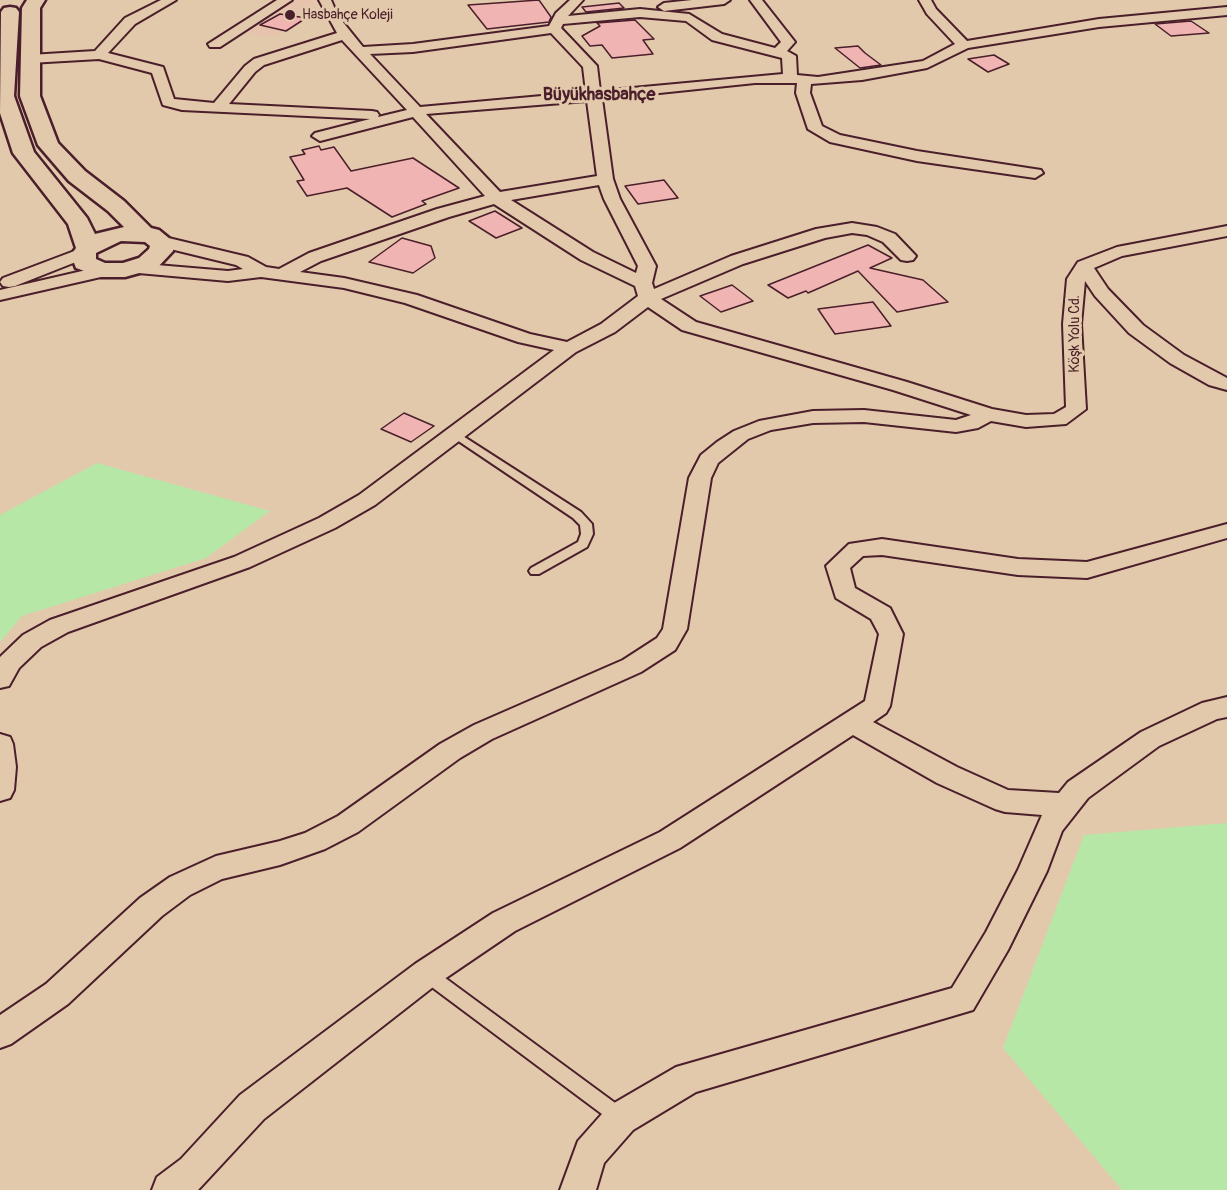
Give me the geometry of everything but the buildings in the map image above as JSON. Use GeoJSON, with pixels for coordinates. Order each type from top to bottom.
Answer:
{"type":"FeatureCollection","features":[{"type":"Feature","properties":{"kind":"street"},"geometry":{"type":"LineString","coordinates":[[16,0],[10,10],[4,96],[24,153],[79,223],[86,250],[83,259],[89,266],[108,270]]}},
{"type":"Feature","properties":{"kind":"street"},"geometry":{"type":"LineString","coordinates":[[36,0],[31,8],[30,59],[30,96],[35,116],[48,145],[77,176],[116,206],[162,248],[159,255],[133,268]]}},
{"type":"Feature","properties":{"kind":"street"},"geometry":{"type":"LineString","coordinates":[[99,55],[130,21],[170,0]]}},
{"type":"Feature","properties":{"kind":"street"},"geometry":{"type":"LineString","coordinates":[[215,44],[286,0]]}},
{"type":"Feature","properties":{"kind":"street"},"geometry":{"type":"LineString","coordinates":[[325,0],[332,16],[345,35],[496,198],[587,256],[646,290],[689,326],[900,386],[988,414]]}},
{"type":"Feature","properties":{"kind":"street"},"geometry":{"type":"LineString","coordinates":[[640,14],[668,7],[724,0]]}},
{"type":"Feature","properties":{"kind":"street"},"geometry":{"type":"LineString","coordinates":[[756,0],[788,42],[778,53]]}},
{"type":"Feature","properties":{"kind":"street"},"geometry":{"type":"LineString","coordinates":[[925,0],[931,11],[964,45]]}},
{"type":"Feature","properties":{"kind":"street"},"geometry":{"type":"LineString","coordinates":[[1194,0],[1210,14],[1227,23]]}},
{"type":"Feature","properties":{"kind":"street"},"geometry":{"type":"LineString","coordinates":[[320,136],[416,111],[592,96],[714,82],[798,78],[818,81],[851,77],[927,64],[964,45],[1099,23],[1227,11]]}},
{"type":"Feature","properties":{"kind":"street"},"geometry":{"type":"LineString","coordinates":[[360,51],[413,48],[563,12],[689,18],[717,37],[789,56],[815,129],[835,139],[917,156],[1035,173]]}},
{"type":"Feature","properties":{"kind":"street"},"geometry":{"type":"LineString","coordinates":[[563,12],[590,66],[592,96],[605,179],[612,199],[647,266],[646,290]]}},
{"type":"Feature","properties":{"kind":"street"},"geometry":{"type":"LineString","coordinates":[[219,107],[250,69],[259,62],[345,35]]}},
{"type":"Feature","properties":{"kind":"street"},"geometry":{"type":"LineString","coordinates":[[30,59],[99,55],[158,70],[168,102],[182,106],[396,117]]}},
{"type":"Feature","properties":{"kind":"street"},"geometry":{"type":"LineString","coordinates":[[281,275],[315,257],[443,213],[496,198],[605,179]]}},
{"type":"Feature","properties":{"kind":"street"},"geometry":{"type":"LineString","coordinates":[[0,679],[10,662],[32,641],[59,627],[242,562],[296,538],[367,500],[569,348],[608,328],[646,290],[822,233],[852,228],[871,231],[889,238],[907,256]]}},
{"type":"Feature","properties":{"kind":"street"},"geometry":{"type":"LineString","coordinates":[[1227,231],[1117,252],[1084,266],[1101,292],[1136,329],[1177,358],[1216,381],[1227,384]]}},
{"type":"Feature","properties":{"kind":"street"},"geometry":{"type":"LineString","coordinates":[[0,286],[86,250],[98,241],[113,236],[152,237],[242,261],[261,272]]}},
{"type":"Feature","properties":{"kind":"street"},"geometry":{"type":"LineString","coordinates":[[587,256],[637,246]]}},
{"type":"Feature","properties":{"kind":"street","name":"Köşk Yolu Cd."},"geometry":{"type":"LineString","coordinates":[[988,414],[1044,422],[1059,420],[1077,409],[1072,324],[1076,279],[1084,266]]}},
{"type":"Feature","properties":{"kind":"street"},"geometry":{"type":"LineString","coordinates":[[0,296],[108,270],[133,268],[228,276],[261,272],[344,283],[411,299],[525,338],[569,348]]}},
{"type":"Feature","properties":{"kind":"street"},"geometry":{"type":"LineString","coordinates":[[0,1033],[57,994],[151,907],[180,886],[216,868],[280,853],[315,841],[348,824],[450,751],[483,732],[632,666],[666,644],[675,629],[700,478],[709,460],[741,435],[766,425],[813,417],[864,416],[956,426],[971,424],[988,414]]}},
{"type":"Feature","properties":{"kind":"street"},"geometry":{"type":"LineString","coordinates":[[170,1190],[193,1171],[252,1107],[426,974],[504,922],[670,840],[877,706],[891,634],[881,614],[844,592],[838,566],[857,549],[882,548],[1018,567],[1087,570],[1227,531]]}},
{"type":"Feature","properties":{"kind":"street"},"geometry":{"type":"LineString","coordinates":[[579,1190],[590,1153],[621,1118],[688,1078],[962,1000],[997,941],[1032,872],[1050,825],[1078,790],[1150,740],[1211,710],[1227,707]]}},
{"type":"Feature","properties":{"kind":"street"},"geometry":{"type":"LineString","coordinates":[[853,723],[947,775],[1005,801],[1066,805]]}},
{"type":"Feature","properties":{"kind":"street"},"geometry":{"type":"LineString","coordinates":[[0,744],[2,767],[0,790]]}},
{"type":"Feature","properties":{"kind":"lane"},"geometry":{"type":"LineString","coordinates":[[455,434],[578,515],[586,524],[587,534],[583,544],[535,571]]}},
{"type":"Feature","properties":{"kind":"lane"},"geometry":{"type":"LineString","coordinates":[[426,974],[621,1118]]}},
{"type":"Feature","properties":{"kind":"shaded area","name":"Hasbahçe Koleji"},"geometry":{"type":"Polygon","coordinates":[[[290,0],[312,0],[319,12],[300,25],[271,37],[240,31],[290,0]]]}},
{"type":"Feature","properties":{"kind":"green space"},"geometry":{"type":"Polygon","coordinates":[[[97,463],[270,511],[206,558],[22,616],[0,642],[0,515],[97,463]]]}},
{"type":"Feature","properties":{"kind":"green space"},"geometry":{"type":"Polygon","coordinates":[[[1227,823],[1227,1190],[1122,1190],[1003,1048],[1084,835],[1227,823]]]}},
{"type":"Feature","properties":{"kind":"place","name":"Hasbahçe Koleji"},"geometry":{"type":"Point","coordinates":[290,15]}},
{"type":"Feature","properties":{"kind":"district","name":"Büyükhasbahçe"},"geometry":{"type":"Point","coordinates":[599,95]}}]}
